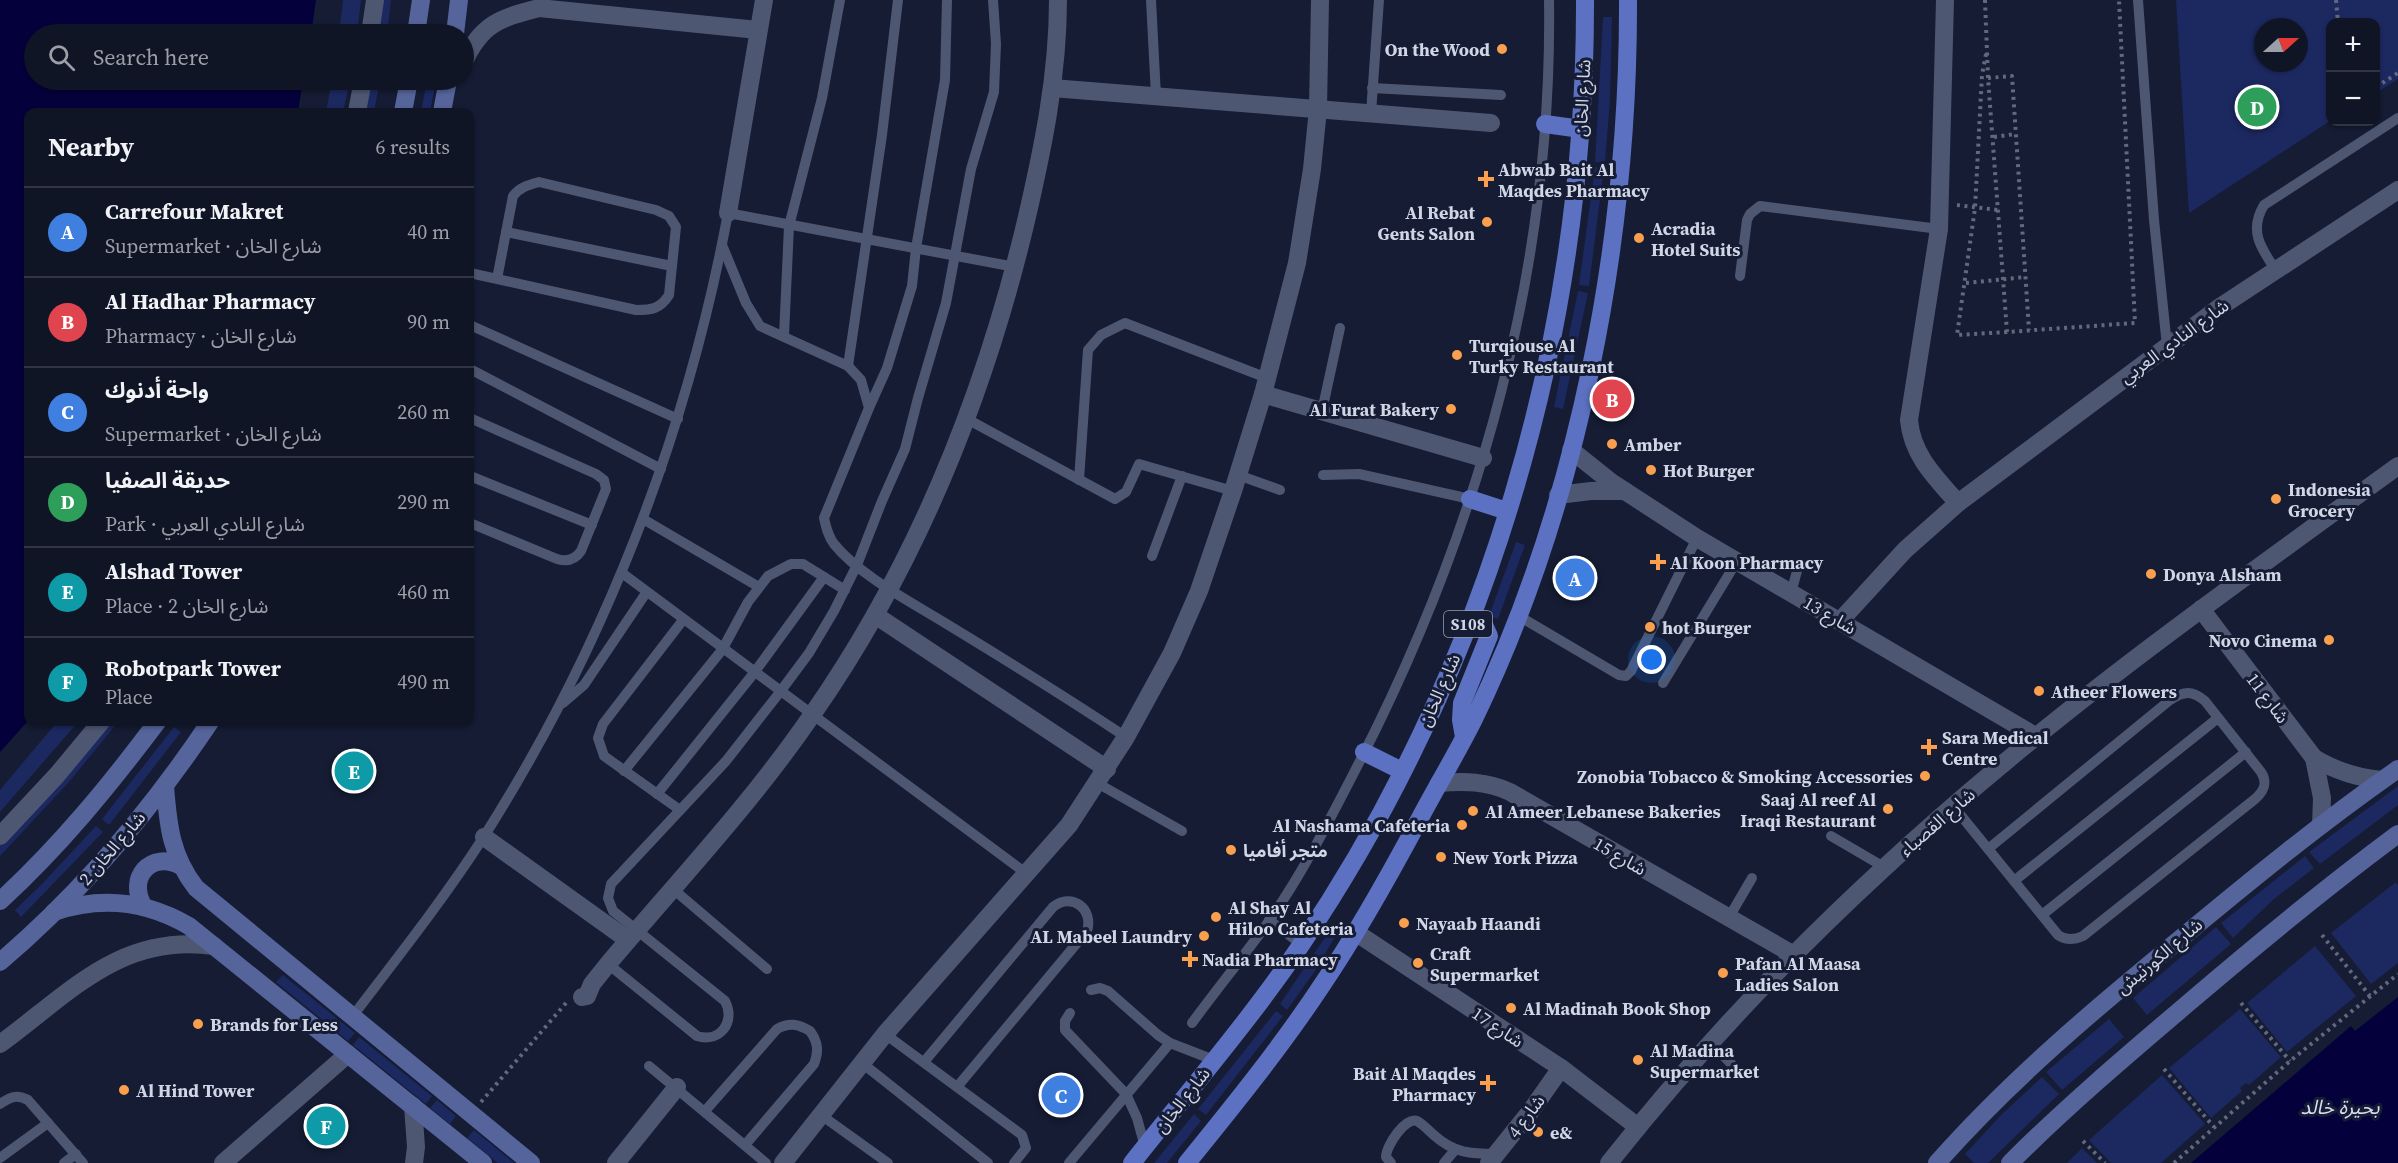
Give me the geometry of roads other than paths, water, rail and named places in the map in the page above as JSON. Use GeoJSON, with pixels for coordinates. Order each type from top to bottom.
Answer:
{"type":"FeatureCollection","features":[{"type":"Feature","properties":{"kind":"main road"},"geometry":{"type":"LineString","coordinates":[[417,24],[421,0]]}},
{"type":"Feature","properties":{"kind":"main road"},"geometry":{"type":"LineString","coordinates":[[456,24],[459,0]]}},
{"type":"Feature","properties":{"kind":"main road","name":"شارع الخان"},"geometry":{"type":"LineString","coordinates":[[1132,1163],[1214,1060],[1301,944],[1360,846],[1401,771],[1432,709],[1469,620],[1507,511],[1537,413],[1548,360],[1573,212],[1581,129],[1585,0]]}},
{"type":"Feature","properties":{"kind":"main road","name":"S108"},"geometry":{"type":"LineString","coordinates":[[1187,1163],[1280,1044],[1323,984],[1355,932],[1464,737],[1496,668],[1517,615],[1558,495],[1592,361],[1612,245],[1624,128],[1628,0]]}},
{"type":"Feature","properties":{"kind":"main road"},"geometry":{"type":"LineString","coordinates":[[404,108],[407,90]]}},
{"type":"Feature","properties":{"kind":"main road"},"geometry":{"type":"LineString","coordinates":[[443,108],[448,90]]}},
{"type":"Feature","properties":{"kind":"main road"},"geometry":{"type":"LineString","coordinates":[[1545,124],[1581,129]]}},
{"type":"Feature","properties":{"kind":"main road"},"geometry":{"type":"LineString","coordinates":[[1470,499],[1507,511]]}},
{"type":"Feature","properties":{"kind":"main road"},"geometry":{"type":"LineString","coordinates":[[1464,737],[1461,720],[1462,703],[1489,636],[1484,625],[1469,620]]}},
{"type":"Feature","properties":{"kind":"main road"},"geometry":{"type":"LineString","coordinates":[[0,901],[56,846],[92,806],[154,726]]}},
{"type":"Feature","properties":{"kind":"main road","name":"شارع الخان 2"},"geometry":{"type":"LineString","coordinates":[[0,962],[54,912],[118,843],[165,786],[207,726]]}},
{"type":"Feature","properties":{"kind":"main road"},"geometry":{"type":"LineString","coordinates":[[1364,752],[1401,771]]}},
{"type":"Feature","properties":{"kind":"main road","name":"شارع الكورنيش"},"geometry":{"type":"LineString","coordinates":[[1937,1163],[1989,1107],[2068,1033],[2321,825],[2398,769]]}},
{"type":"Feature","properties":{"kind":"main road"},"geometry":{"type":"LineString","coordinates":[[165,786],[169,832],[181,866],[206,897],[531,1163]]}},
{"type":"Feature","properties":{"kind":"main road"},"geometry":{"type":"LineString","coordinates":[[2010,1163],[2076,1099],[2212,983],[2398,830]]}},
{"type":"Feature","properties":{"kind":"main road"},"geometry":{"type":"LineString","coordinates":[[144,906],[138,892],[138,884],[144,870],[158,861],[166,860],[181,866]]}},
{"type":"Feature","properties":{"kind":"main road"},"geometry":{"type":"LineString","coordinates":[[54,912],[99,902],[144,906],[189,926],[483,1163]]}},
{"type":"Feature","properties":{"kind":"street"},"geometry":{"type":"LineString","coordinates":[[371,24],[375,0]]}},
{"type":"Feature","properties":{"kind":"street"},"geometry":{"type":"LineString","coordinates":[[728,213],[764,0]]}},
{"type":"Feature","properties":{"kind":"street"},"geometry":{"type":"LineString","coordinates":[[582,997],[587,996],[592,984],[632,935],[757,791],[812,716],[890,589],[939,487],[967,419],[1001,320],[1015,267],[1043,150],[1058,38],[1058,0]]}},
{"type":"Feature","properties":{"kind":"street"},"geometry":{"type":"LineString","coordinates":[[783,1163],[885,1034],[1069,825],[1126,737],[1172,653],[1199,591],[1236,483],[1265,386],[1297,263],[1312,169],[1318,109],[1320,0]]}},
{"type":"Feature","properties":{"kind":"street"},"geometry":{"type":"LineString","coordinates":[[1945,0],[1939,229],[1909,409],[1910,431],[1922,461],[1958,503]]}},
{"type":"Feature","properties":{"kind":"street"},"geometry":{"type":"LineString","coordinates":[[474,42],[492,24],[532,4],[758,30]]}},
{"type":"Feature","properties":{"kind":"street"},"geometry":{"type":"LineString","coordinates":[[1052,88],[1491,123]]}},
{"type":"Feature","properties":{"kind":"street"},"geometry":{"type":"LineString","coordinates":[[358,108],[361,90]]}},
{"type":"Feature","properties":{"kind":"street","name":"شارع النادي العربي"},"geometry":{"type":"LineString","coordinates":[[1840,621],[1905,549],[1958,503],[2167,345],[2275,269],[2398,190]]}},
{"type":"Feature","properties":{"kind":"street"},"geometry":{"type":"LineString","coordinates":[[1265,386],[1322,411],[1483,458]]}},
{"type":"Feature","properties":{"kind":"street","name":"شارع 13"},"geometry":{"type":"LineString","coordinates":[[1571,450],[1625,491],[1697,538],[2037,737]]}},
{"type":"Feature","properties":{"kind":"street","name":"شارع القصباء"},"geometry":{"type":"LineString","coordinates":[[1609,1163],[1711,1043],[1794,955],[1884,867],[2037,737],[2200,609],[2398,466]]}},
{"type":"Feature","properties":{"kind":"street"},"geometry":{"type":"LineString","coordinates":[[1558,495],[1591,491],[1625,491]]}},
{"type":"Feature","properties":{"kind":"street","name":"شارع 11"},"geometry":{"type":"LineString","coordinates":[[2200,609],[2314,758],[2322,798],[2321,825]]}},
{"type":"Feature","properties":{"kind":"street"},"geometry":{"type":"LineString","coordinates":[[875,615],[1102,776]]}},
{"type":"Feature","properties":{"kind":"street"},"geometry":{"type":"LineString","coordinates":[[0,836],[57,775],[98,726]]}},
{"type":"Feature","properties":{"kind":"street","name":"شارع 11"},"geometry":{"type":"LineString","coordinates":[[2314,758],[2347,774],[2382,780]]}},
{"type":"Feature","properties":{"kind":"street","name":"شارع 15"},"geometry":{"type":"LineString","coordinates":[[1439,783],[1465,782],[1501,788],[1794,955]]}},
{"type":"Feature","properties":{"kind":"street"},"geometry":{"type":"LineString","coordinates":[[484,837],[632,935]]}},
{"type":"Feature","properties":{"kind":"street","name":"شارع 17"},"geometry":{"type":"LineString","coordinates":[[1355,932],[1561,1068],[1638,1127]]}},
{"type":"Feature","properties":{"kind":"street"},"geometry":{"type":"LineString","coordinates":[[0,1044],[95,972],[126,955],[170,944],[214,946]]}},
{"type":"Feature","properties":{"kind":"street"},"geometry":{"type":"LineString","coordinates":[[223,1163],[348,1054]]}},
{"type":"Feature","properties":{"kind":"street","name":"شارع 4"},"geometry":{"type":"LineString","coordinates":[[1492,1159],[1530,1112],[1561,1068]]}},
{"type":"Feature","properties":{"kind":"street"},"geometry":{"type":"LineString","coordinates":[[616,1163],[677,1087]]}},
{"type":"Feature","properties":{"kind":"street"},"geometry":{"type":"LineString","coordinates":[[413,1106],[416,1147],[414,1163]]}},
{"type":"Feature","properties":{"kind":"lane"},"geometry":{"type":"LineString","coordinates":[[784,336],[789,226],[822,98],[840,0]]}},
{"type":"Feature","properties":{"kind":"lane"},"geometry":{"type":"LineString","coordinates":[[848,366],[882,135],[898,0]]}},
{"type":"Feature","properties":{"kind":"lane"},"geometry":{"type":"LineString","coordinates":[[947,0],[945,80],[916,248],[912,286],[887,368],[824,518],[827,531],[834,544],[857,565],[890,589],[1061,694],[1126,737]]}},
{"type":"Feature","properties":{"kind":"lane"},"geometry":{"type":"LineString","coordinates":[[608,964],[697,1036],[710,1038],[727,1027],[730,1014],[725,1001],[632,935],[613,911],[608,898],[611,884],[726,760],[780,693],[809,653],[857,565],[905,449],[946,303],[971,169],[994,92],[996,44],[993,0]]}},
{"type":"Feature","properties":{"kind":"lane"},"geometry":{"type":"LineString","coordinates":[[1151,0],[1156,96]]}},
{"type":"Feature","properties":{"kind":"lane"},"geometry":{"type":"LineString","coordinates":[[1371,113],[1379,0]]}},
{"type":"Feature","properties":{"kind":"lane"},"geometry":{"type":"LineString","coordinates":[[1192,1023],[1269,920],[1324,830],[1422,630],[1443,578],[1483,458],[1512,352],[1522,298],[1536,212],[1545,124],[1549,56],[1549,0]]}},
{"type":"Feature","properties":{"kind":"lane"},"geometry":{"type":"LineString","coordinates":[[2138,0],[2154,220],[2167,345]]}},
{"type":"Feature","properties":{"kind":"lane"},"geometry":{"type":"LineString","coordinates":[[1372,88],[1502,95]]}},
{"type":"Feature","properties":{"kind":"lane"},"geometry":{"type":"LineString","coordinates":[[2275,269],[2257,239],[2256,221],[2264,205],[2398,118]]}},
{"type":"Feature","properties":{"kind":"lane"},"geometry":{"type":"LineString","coordinates":[[474,274],[636,310],[653,310],[663,304],[669,295],[676,227],[669,216],[656,210],[539,182],[519,190],[513,196],[497,279]]}},
{"type":"Feature","properties":{"kind":"lane"},"geometry":{"type":"LineString","coordinates":[[1740,276],[1747,220],[1754,209],[1760,206],[1939,229]]}},
{"type":"Feature","properties":{"kind":"lane"},"geometry":{"type":"LineString","coordinates":[[352,1017],[420,929],[484,837],[558,708],[622,573],[678,419],[694,362],[728,213],[1015,267]]}},
{"type":"Feature","properties":{"kind":"lane"},"geometry":{"type":"LineString","coordinates":[[506,232],[672,266]]}},
{"type":"Feature","properties":{"kind":"lane"},"geometry":{"type":"LineString","coordinates":[[722,245],[746,303],[760,326],[848,366],[861,380],[869,408]]}},
{"type":"Feature","properties":{"kind":"lane"},"geometry":{"type":"LineString","coordinates":[[1078,480],[1088,350],[1101,335],[1125,323],[1265,386]]}},
{"type":"Feature","properties":{"kind":"lane"},"geometry":{"type":"LineString","coordinates":[[474,328],[678,419]]}},
{"type":"Feature","properties":{"kind":"lane"},"geometry":{"type":"LineString","coordinates":[[1322,411],[1340,328]]}},
{"type":"Feature","properties":{"kind":"lane"},"geometry":{"type":"LineString","coordinates":[[474,371],[661,469]]}},
{"type":"Feature","properties":{"kind":"lane"},"geometry":{"type":"LineString","coordinates":[[967,419],[1115,499],[1126,492],[1139,464],[1182,476],[1280,490]]}},
{"type":"Feature","properties":{"kind":"lane"},"geometry":{"type":"LineString","coordinates":[[474,420],[601,476],[606,484],[606,493],[581,551],[578,556],[568,561],[557,559],[474,525]]}},
{"type":"Feature","properties":{"kind":"lane"},"geometry":{"type":"LineString","coordinates":[[1323,475],[1359,474],[1470,499]]}},
{"type":"Feature","properties":{"kind":"lane"},"geometry":{"type":"LineString","coordinates":[[1152,556],[1182,476]]}},
{"type":"Feature","properties":{"kind":"lane"},"geometry":{"type":"LineString","coordinates":[[474,478],[592,525]]}},
{"type":"Feature","properties":{"kind":"lane"},"geometry":{"type":"LineString","coordinates":[[643,519],[759,587]]}},
{"type":"Feature","properties":{"kind":"lane"},"geometry":{"type":"LineString","coordinates":[[1517,615],[1619,675],[1626,676],[1631,671],[1697,538]]}},
{"type":"Feature","properties":{"kind":"lane"},"geometry":{"type":"LineString","coordinates":[[1663,683],[1737,561]]}},
{"type":"Feature","properties":{"kind":"lane"},"geometry":{"type":"LineString","coordinates":[[624,771],[722,650],[748,602],[768,576],[791,564],[803,564],[844,590]]}},
{"type":"Feature","properties":{"kind":"lane"},"geometry":{"type":"LineString","coordinates":[[1791,593],[1799,564]]}},
{"type":"Feature","properties":{"kind":"lane"},"geometry":{"type":"LineString","coordinates":[[622,573],[722,650],[1027,874]]}},
{"type":"Feature","properties":{"kind":"lane"},"geometry":{"type":"LineString","coordinates":[[657,794],[754,673],[824,577]]}},
{"type":"Feature","properties":{"kind":"lane"},"geometry":{"type":"LineString","coordinates":[[558,708],[584,685],[646,593]]}},
{"type":"Feature","properties":{"kind":"lane"},"geometry":{"type":"LineString","coordinates":[[680,810],[604,756],[598,738],[603,724],[683,620]]}},
{"type":"Feature","properties":{"kind":"lane"},"geometry":{"type":"LineString","coordinates":[[1954,807],[1988,849],[2014,881],[2061,937],[2070,940],[2079,938],[2259,795],[2265,786],[2264,776],[2205,701],[2189,692],[2176,696],[1988,849]]}},
{"type":"Feature","properties":{"kind":"lane"},"geometry":{"type":"LineString","coordinates":[[2014,881],[2218,718]]}},
{"type":"Feature","properties":{"kind":"lane"},"geometry":{"type":"LineString","coordinates":[[2042,915],[2246,752]]}},
{"type":"Feature","properties":{"kind":"lane"},"geometry":{"type":"LineString","coordinates":[[1102,776],[1182,831]]}},
{"type":"Feature","properties":{"kind":"lane"},"geometry":{"type":"LineString","coordinates":[[1831,836],[1884,867]]}},
{"type":"Feature","properties":{"kind":"lane"},"geometry":{"type":"LineString","coordinates":[[1728,919],[1752,878]]}},
{"type":"Feature","properties":{"kind":"lane"},"geometry":{"type":"LineString","coordinates":[[673,889],[767,969]]}},
{"type":"Feature","properties":{"kind":"lane"},"geometry":{"type":"LineString","coordinates":[[924,1062],[1053,907],[1064,901],[1083,906],[1089,918],[1087,931],[957,1087]]}},
{"type":"Feature","properties":{"kind":"lane"},"geometry":{"type":"LineString","coordinates":[[1269,920],[1301,944]]}},
{"type":"Feature","properties":{"kind":"lane"},"geometry":{"type":"LineString","coordinates":[[1091,990],[1100,988],[1108,991],[1170,1043],[1214,1060]]}},
{"type":"Feature","properties":{"kind":"lane"},"geometry":{"type":"LineString","coordinates":[[1070,1013],[1064,1026],[1068,1034],[1126,1094],[1137,1118],[1145,1147]]}},
{"type":"Feature","properties":{"kind":"lane"},"geometry":{"type":"LineString","coordinates":[[705,1112],[777,1029],[785,1024],[794,1024],[810,1031],[818,1047],[814,1064],[745,1145]]}},
{"type":"Feature","properties":{"kind":"lane"},"geometry":{"type":"LineString","coordinates":[[885,1034],[1022,1135],[1026,1148],[1014,1163]]}},
{"type":"Feature","properties":{"kind":"lane"},"geometry":{"type":"LineString","coordinates":[[1068,1163],[1170,1043]]}},
{"type":"Feature","properties":{"kind":"lane"},"geometry":{"type":"LineString","coordinates":[[1711,1043],[1742,1074]]}},
{"type":"Feature","properties":{"kind":"lane"},"geometry":{"type":"LineString","coordinates":[[862,1063],[988,1163]]}},
{"type":"Feature","properties":{"kind":"lane"},"geometry":{"type":"LineString","coordinates":[[649,1066],[766,1163]]}},
{"type":"Feature","properties":{"kind":"lane"},"geometry":{"type":"LineString","coordinates":[[0,1104],[9,1098],[22,1097],[28,1100],[79,1159],[64,1163]]}},
{"type":"Feature","properties":{"kind":"lane"},"geometry":{"type":"LineString","coordinates":[[821,1115],[888,1163]]}},
{"type":"Feature","properties":{"kind":"lane"},"geometry":{"type":"LineString","coordinates":[[1391,1163],[1386,1156],[1388,1146],[1406,1123],[1412,1121],[1418,1122],[1455,1150],[1492,1159]]}},
{"type":"Feature","properties":{"kind":"lane"},"geometry":{"type":"LineString","coordinates":[[0,1158],[48,1123]]}},
{"type":"Feature","properties":{"kind":"lane"},"geometry":{"type":"LineString","coordinates":[[1444,1163],[1455,1150]]}},
{"type":"Feature","properties":{"kind":"water"},"geometry":{"type":"Polygon","coordinates":[[[0,0],[316,0],[312,24],[24,24],[24,90],[301,90],[299,108],[24,108],[24,725],[0,752],[0,0]]]}},
{"type":"Feature","properties":{"kind":"water","name":"بحيرة خالد"},"geometry":{"type":"Polygon","coordinates":[[[2398,997],[2398,1163],[2191,1163],[2351,1026],[2355,1031],[2398,997]]]}},
{"type":"Feature","properties":{"kind":"place","name":"On the Wood"},"geometry":{"type":"Point","coordinates":[1502,49]}},
{"type":"Feature","properties":{"kind":"place","name":"حديقة الصفيا"},"geometry":{"type":"Point","coordinates":[2257,107]}},
{"type":"Feature","properties":{"kind":"place","name":"Abwab Bait Al Maqdes Pharmacy"},"geometry":{"type":"Point","coordinates":[1486,179]}},
{"type":"Feature","properties":{"kind":"place","name":"Al Rebat Gents Salon"},"geometry":{"type":"Point","coordinates":[1487,222]}},
{"type":"Feature","properties":{"kind":"place","name":"Acradia Hotel Suits"},"geometry":{"type":"Point","coordinates":[1639,238]}},
{"type":"Feature","properties":{"kind":"place","name":"Turqiouse Al Turky Restaurant"},"geometry":{"type":"Point","coordinates":[1457,355]}},
{"type":"Feature","properties":{"kind":"place","name":"Al Hadhar Pharmacy"},"geometry":{"type":"Point","coordinates":[1612,399]}},
{"type":"Feature","properties":{"kind":"place","name":"Al Furat Bakery"},"geometry":{"type":"Point","coordinates":[1451,409]}},
{"type":"Feature","properties":{"kind":"place","name":"Amber"},"geometry":{"type":"Point","coordinates":[1612,444]}},
{"type":"Feature","properties":{"kind":"place","name":"Hot Burger"},"geometry":{"type":"Point","coordinates":[1651,470]}},
{"type":"Feature","properties":{"kind":"place","name":"Indonesia Grocery"},"geometry":{"type":"Point","coordinates":[2276,499]}},
{"type":"Feature","properties":{"kind":"place","name":"Al Koon Pharmacy"},"geometry":{"type":"Point","coordinates":[1658,562]}},
{"type":"Feature","properties":{"kind":"place","name":"Donya Alsham"},"geometry":{"type":"Point","coordinates":[2151,574]}},
{"type":"Feature","properties":{"kind":"place","name":"Carrefour Makret"},"geometry":{"type":"Point","coordinates":[1575,578]}},
{"type":"Feature","properties":{"kind":"place","name":"hot Burger"},"geometry":{"type":"Point","coordinates":[1650,627]}},
{"type":"Feature","properties":{"kind":"place","name":"Novo Cinema"},"geometry":{"type":"Point","coordinates":[2329,640]}},
{"type":"Feature","properties":{"kind":"place","name":"Atheer Flowers"},"geometry":{"type":"Point","coordinates":[2039,691]}},
{"type":"Feature","properties":{"kind":"place","name":"Sara Medical Centre"},"geometry":{"type":"Point","coordinates":[1929,747]}},
{"type":"Feature","properties":{"kind":"place","name":"Alshad Tower"},"geometry":{"type":"Point","coordinates":[354,771]}},
{"type":"Feature","properties":{"kind":"place","name":"Zonobia Tobacco & Smoking Accessories"},"geometry":{"type":"Point","coordinates":[1925,776]}},
{"type":"Feature","properties":{"kind":"place","name":"Saaj Al reef Al Iraqi Restaurant"},"geometry":{"type":"Point","coordinates":[1888,809]}},
{"type":"Feature","properties":{"kind":"place","name":"Al Ameer Lebanese Bakeries"},"geometry":{"type":"Point","coordinates":[1473,811]}},
{"type":"Feature","properties":{"kind":"place","name":"Al Nashama Cafeteria"},"geometry":{"type":"Point","coordinates":[1462,825]}},
{"type":"Feature","properties":{"kind":"place","name":"متجر أفاميا"},"geometry":{"type":"Point","coordinates":[1231,850]}},
{"type":"Feature","properties":{"kind":"place","name":"New York Pizza"},"geometry":{"type":"Point","coordinates":[1441,857]}},
{"type":"Feature","properties":{"kind":"place","name":"Al Shay Al Hiloo Cafeteria"},"geometry":{"type":"Point","coordinates":[1216,917]}},
{"type":"Feature","properties":{"kind":"place","name":"Nayaab Haandi"},"geometry":{"type":"Point","coordinates":[1404,923]}},
{"type":"Feature","properties":{"kind":"place","name":"AL Mabeel Laundry"},"geometry":{"type":"Point","coordinates":[1204,936]}},
{"type":"Feature","properties":{"kind":"place","name":"Nadia Pharmacy"},"geometry":{"type":"Point","coordinates":[1190,959]}},
{"type":"Feature","properties":{"kind":"place","name":"Craft Supermarket"},"geometry":{"type":"Point","coordinates":[1418,963]}},
{"type":"Feature","properties":{"kind":"place","name":"Pafan Al Maasa Ladies Salon"},"geometry":{"type":"Point","coordinates":[1723,973]}},
{"type":"Feature","properties":{"kind":"place","name":"Al Madinah Book Shop"},"geometry":{"type":"Point","coordinates":[1511,1008]}},
{"type":"Feature","properties":{"kind":"place","name":"Brands for Less"},"geometry":{"type":"Point","coordinates":[198,1024]}},
{"type":"Feature","properties":{"kind":"place","name":"Al Madina Supermarket"},"geometry":{"type":"Point","coordinates":[1638,1060]}},
{"type":"Feature","properties":{"kind":"place","name":"Bait Al Maqdes Pharmacy"},"geometry":{"type":"Point","coordinates":[1488,1083]}},
{"type":"Feature","properties":{"kind":"place","name":"Al Hind Tower"},"geometry":{"type":"Point","coordinates":[124,1090]}},
{"type":"Feature","properties":{"kind":"place","name":"واحة أدنوك"},"geometry":{"type":"Point","coordinates":[1061,1095]}},
{"type":"Feature","properties":{"kind":"place","name":"Robotpark Tower"},"geometry":{"type":"Point","coordinates":[326,1126]}},
{"type":"Feature","properties":{"kind":"place","name":"e&"},"geometry":{"type":"Point","coordinates":[1538,1132]}}]}
